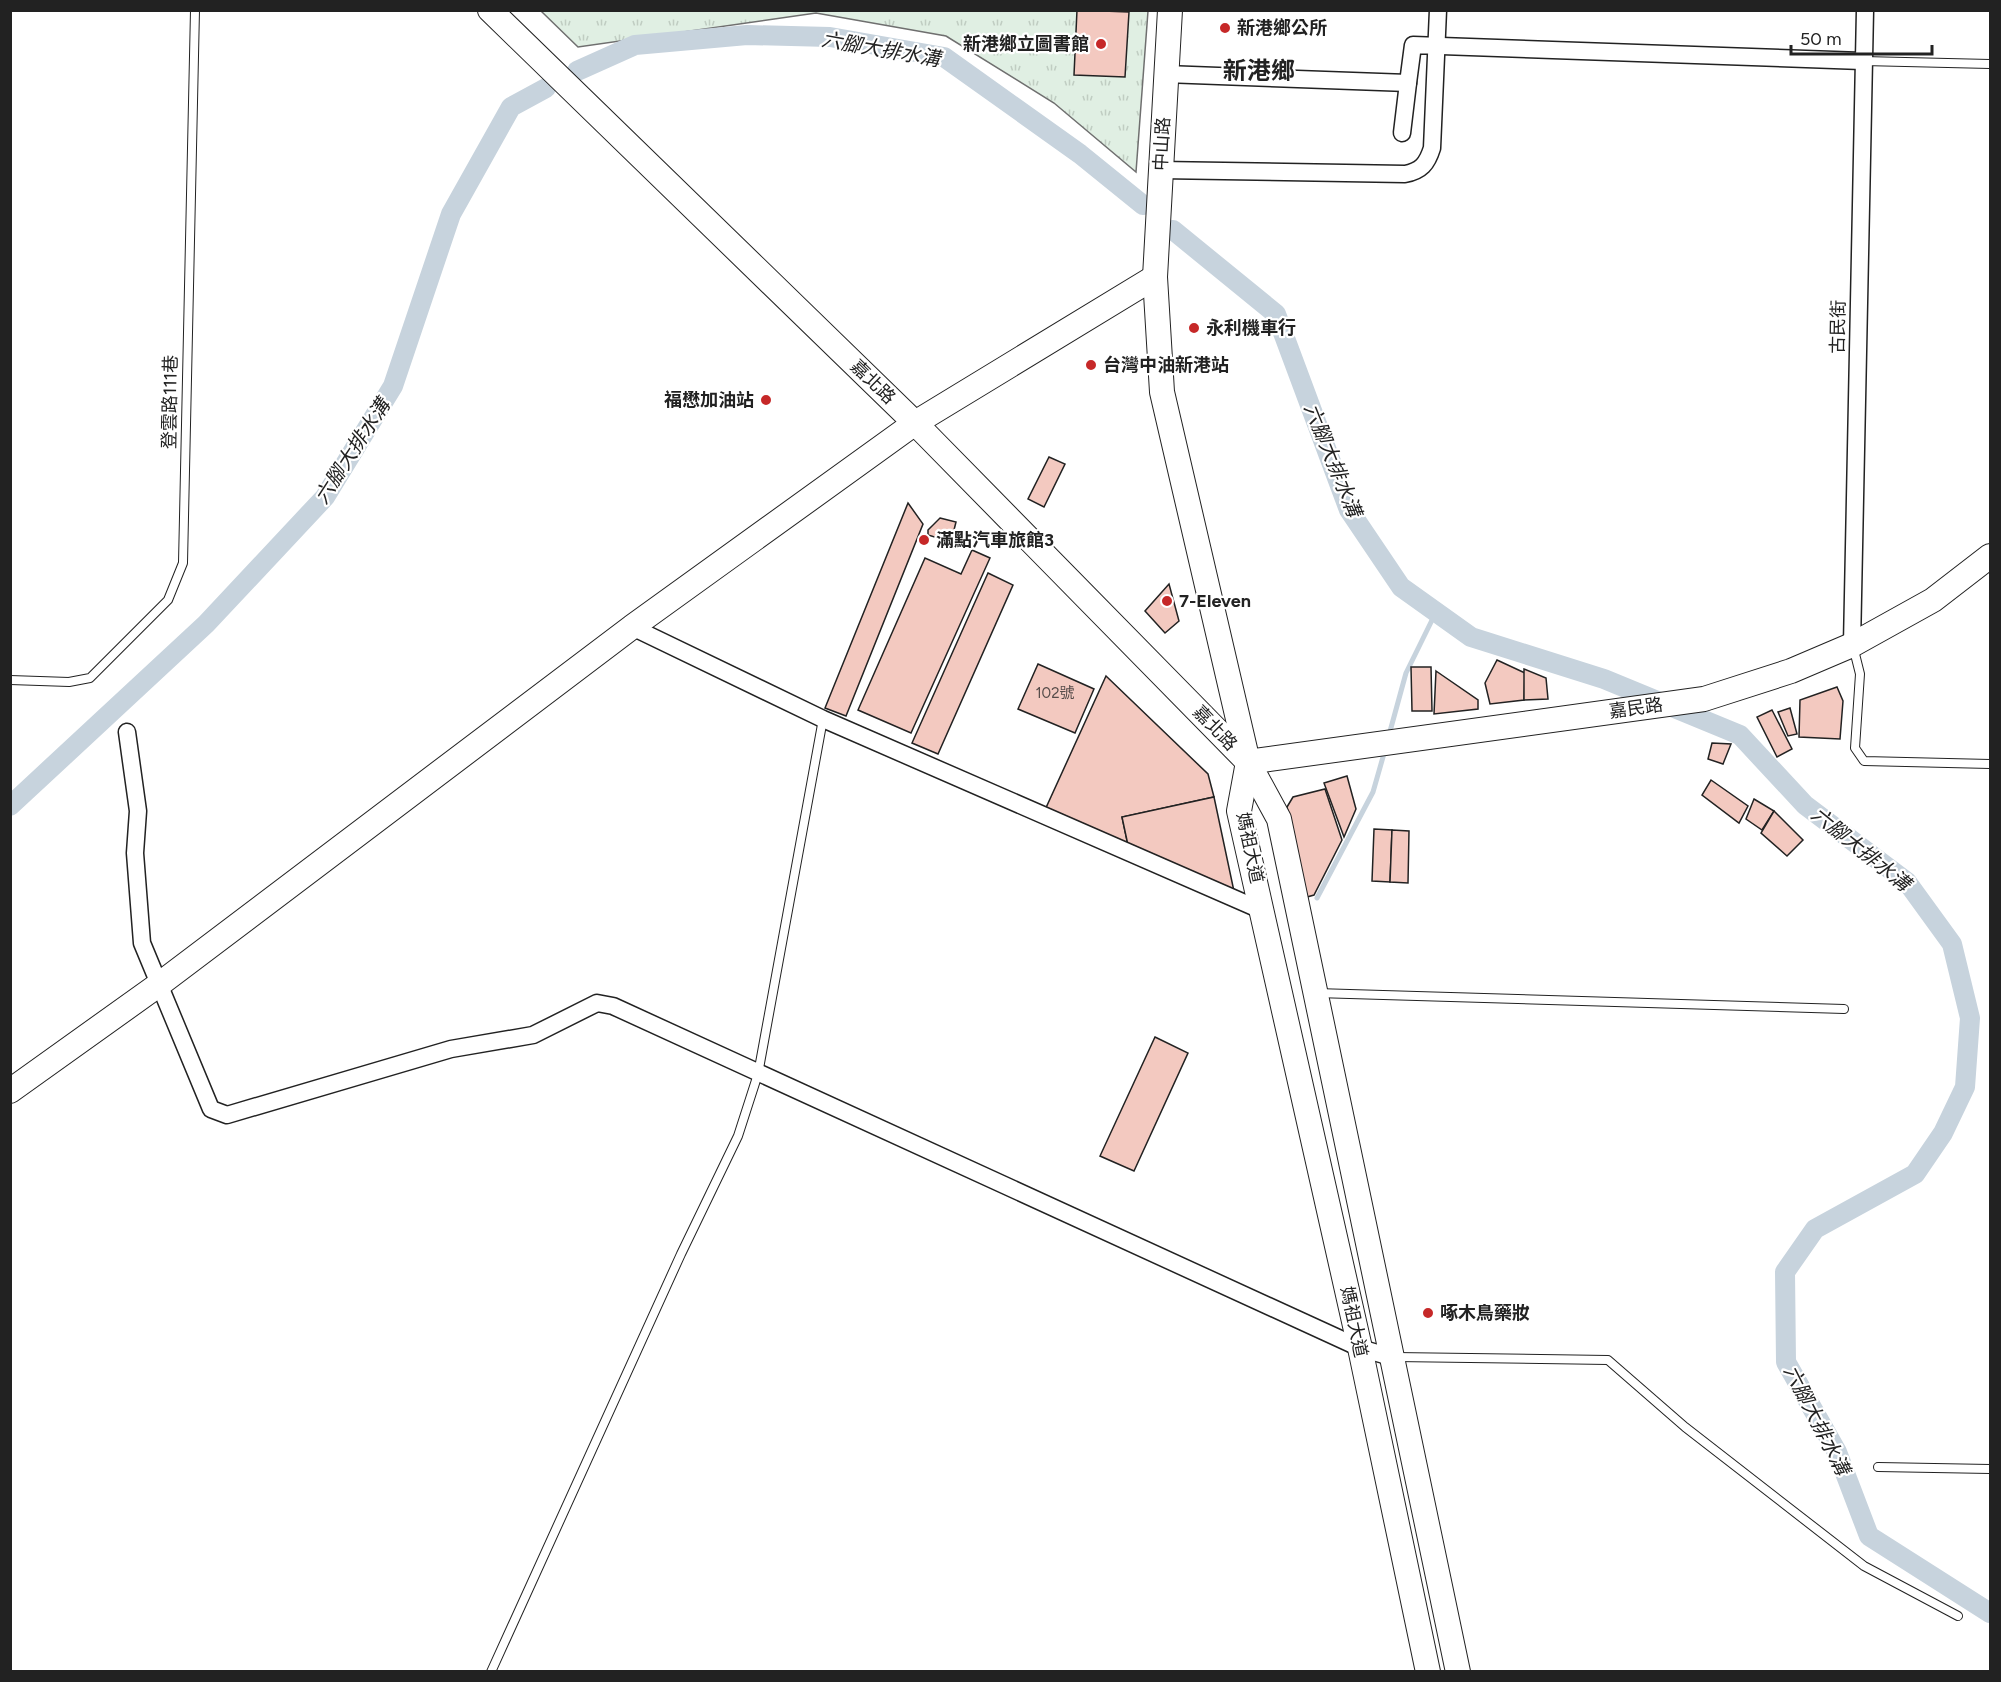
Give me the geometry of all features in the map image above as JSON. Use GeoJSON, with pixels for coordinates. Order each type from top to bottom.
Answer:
{"type":"FeatureCollection","features":[{"type":"Feature","properties":{"kind":"main road","name":"嘉北路"},"geometry":{"type":"LineString","coordinates":[[490,10],[915,423],[1248,762]]}},
{"type":"Feature","properties":{"kind":"main road","name":"中山路"},"geometry":{"type":"LineString","coordinates":[[1170,10],[1155,277],[1162,392],[1248,762]]}},
{"type":"Feature","properties":{"kind":"main road"},"geometry":{"type":"LineString","coordinates":[[10,1091],[161,983],[632,627],[915,423],[1155,277]]}},
{"type":"Feature","properties":{"kind":"main road","name":"嘉民路"},"geometry":{"type":"LineString","coordinates":[[1248,762],[1704,699],[1791,671],[1852,645],[1933,600],[1990,556]]}},
{"type":"Feature","properties":{"kind":"main road","name":"媽祖大道"},"geometry":{"type":"LineString","coordinates":[[1248,762],[1239,811],[1360,1348],[1428,1671]]}},
{"type":"Feature","properties":{"kind":"main road","name":"媽祖大道"},"geometry":{"type":"LineString","coordinates":[[1248,762],[1279,819],[1458,1671]]}},
{"type":"Feature","properties":{"kind":"street"},"geometry":{"type":"LineString","coordinates":[[1160,170],[1405,174],[1416,172],[1429,159],[1432,148],[1438,10]]}},
{"type":"Feature","properties":{"kind":"street","name":"古民街"},"geometry":{"type":"LineString","coordinates":[[1852,645],[1862,61],[1865,10]]}},
{"type":"Feature","properties":{"kind":"street"},"geometry":{"type":"LineString","coordinates":[[1402,133],[1413,45],[1862,61]]}},
{"type":"Feature","properties":{"kind":"street"},"geometry":{"type":"LineString","coordinates":[[1165,74],[1408,83]]}},
{"type":"Feature","properties":{"kind":"street"},"geometry":{"type":"LineString","coordinates":[[632,627],[823,718],[1263,911]]}},
{"type":"Feature","properties":{"kind":"street"},"geometry":{"type":"LineString","coordinates":[[127,732],[138,811],[135,853],[142,944],[161,983],[211,1109],[227,1115],[451,1049],[533,1035],[597,1003],[613,1006],[1360,1348],[1391,1357]]}},
{"type":"Feature","properties":{"kind":"lane","name":"登雲路111巷"},"geometry":{"type":"LineString","coordinates":[[10,680],[69,682],[90,678],[168,600],[183,563],[195,10]]}},
{"type":"Feature","properties":{"kind":"lane"},"geometry":{"type":"LineString","coordinates":[[1862,61],[1990,64]]}},
{"type":"Feature","properties":{"kind":"lane"},"geometry":{"type":"LineString","coordinates":[[1852,645],[1860,674],[1855,748],[1864,761],[1990,764]]}},
{"type":"Feature","properties":{"kind":"lane"},"geometry":{"type":"LineString","coordinates":[[491,1671],[681,1254],[738,1136],[758,1074],[823,718]]}},
{"type":"Feature","properties":{"kind":"lane"},"geometry":{"type":"LineString","coordinates":[[1316,993],[1844,1009]]}},
{"type":"Feature","properties":{"kind":"lane"},"geometry":{"type":"LineString","coordinates":[[1391,1357],[1608,1360],[1685,1427],[1864,1566],[1958,1616]]}},
{"type":"Feature","properties":{"kind":"lane"},"geometry":{"type":"LineString","coordinates":[[1878,1467],[1990,1469]]}},
{"type":"Feature","properties":{"kind":"green space"},"geometry":{"type":"Polygon","coordinates":[[[541,11],[1148,11],[1136,172],[1054,103],[946,36],[816,13],[578,47],[541,11]]]}},
{"type":"Feature","properties":{"kind":"building","name":"新港鄉立圖書館"},"geometry":{"type":"Polygon","coordinates":[[[1077,10],[1129,12],[1125,77],[1074,75],[1077,10]]]}},
{"type":"Feature","properties":{"kind":"building"},"geometry":{"type":"Polygon","coordinates":[[[1049,457],[1065,464],[1044,507],[1028,499],[1049,457]]]}},
{"type":"Feature","properties":{"kind":"building"},"geometry":{"type":"Polygon","coordinates":[[[908,503],[923,524],[846,716],[825,708],[908,503]]]}},
{"type":"Feature","properties":{"kind":"building"},"geometry":{"type":"Polygon","coordinates":[[[940,518],[956,522],[951,542],[928,535],[928,530],[940,518]]]}},
{"type":"Feature","properties":{"kind":"building"},"geometry":{"type":"Polygon","coordinates":[[[972,550],[990,558],[911,733],[858,710],[925,558],[961,574],[972,550]]]}},
{"type":"Feature","properties":{"kind":"building"},"geometry":{"type":"Polygon","coordinates":[[[988,573],[1013,585],[938,754],[912,743],[988,573]]]}},
{"type":"Feature","properties":{"kind":"building"},"geometry":{"type":"Polygon","coordinates":[[[1169,584],[1179,621],[1165,633],[1145,611],[1169,584]]]}},
{"type":"Feature","properties":{"kind":"building"},"geometry":{"type":"Polygon","coordinates":[[[1497,660],[1525,673],[1524,700],[1490,704],[1485,683],[1497,660]]]}},
{"type":"Feature","properties":{"kind":"building"},"geometry":{"type":"Polygon","coordinates":[[[1038,664],[1094,689],[1075,733],[1018,709],[1038,664]]]}},
{"type":"Feature","properties":{"kind":"building"},"geometry":{"type":"Polygon","coordinates":[[[1411,667],[1431,667],[1432,711],[1412,711],[1411,667]]]}},
{"type":"Feature","properties":{"kind":"building"},"geometry":{"type":"Polygon","coordinates":[[[1524,669],[1546,678],[1548,699],[1524,700],[1524,669]]]}},
{"type":"Feature","properties":{"kind":"building"},"geometry":{"type":"Polygon","coordinates":[[[1436,671],[1478,700],[1478,709],[1434,714],[1436,671]]]}},
{"type":"Feature","properties":{"kind":"building"},"geometry":{"type":"Polygon","coordinates":[[[1106,676],[1208,774],[1214,797],[1122,817],[1129,850],[1045,810],[1106,676]]]}},
{"type":"Feature","properties":{"kind":"building"},"geometry":{"type":"Polygon","coordinates":[[[1837,687],[1843,701],[1840,739],[1799,737],[1800,700],[1837,687]]]}},
{"type":"Feature","properties":{"kind":"building"},"geometry":{"type":"Polygon","coordinates":[[[1790,708],[1797,734],[1788,736],[1778,712],[1790,708]]]}},
{"type":"Feature","properties":{"kind":"building"},"geometry":{"type":"Polygon","coordinates":[[[1772,710],[1792,749],[1777,757],[1757,717],[1772,710]]]}},
{"type":"Feature","properties":{"kind":"building"},"geometry":{"type":"Polygon","coordinates":[[[1712,743],[1731,744],[1723,764],[1708,759],[1712,743]]]}},
{"type":"Feature","properties":{"kind":"building"},"geometry":{"type":"Polygon","coordinates":[[[1347,776],[1356,809],[1344,837],[1324,783],[1347,776]]]}},
{"type":"Feature","properties":{"kind":"building"},"geometry":{"type":"Polygon","coordinates":[[[1711,780],[1748,806],[1739,823],[1702,795],[1711,780]]]}},
{"type":"Feature","properties":{"kind":"building"},"geometry":{"type":"Polygon","coordinates":[[[1325,789],[1342,840],[1314,895],[1307,897],[1287,807],[1293,797],[1325,789]]]}},
{"type":"Feature","properties":{"kind":"building"},"geometry":{"type":"Polygon","coordinates":[[[1214,797],[1235,896],[1129,850],[1122,817],[1214,797]]]}},
{"type":"Feature","properties":{"kind":"building"},"geometry":{"type":"Polygon","coordinates":[[[1754,799],[1774,811],[1762,830],[1746,819],[1754,799]]]}},
{"type":"Feature","properties":{"kind":"building"},"geometry":{"type":"Polygon","coordinates":[[[1774,811],[1803,840],[1787,856],[1761,833],[1774,811]]]}},
{"type":"Feature","properties":{"kind":"building"},"geometry":{"type":"Polygon","coordinates":[[[1374,829],[1392,830],[1390,882],[1372,881],[1374,829]]]}},
{"type":"Feature","properties":{"kind":"building"},"geometry":{"type":"Polygon","coordinates":[[[1392,830],[1409,831],[1408,883],[1390,882],[1392,830]]]}},
{"type":"Feature","properties":{"kind":"building"},"geometry":{"type":"Polygon","coordinates":[[[1155,1037],[1188,1053],[1134,1171],[1100,1156],[1155,1037]]]}},
{"type":"Feature","properties":{"kind":"waterway","name":"六腳大排水溝"},"geometry":{"type":"LineString","coordinates":[[577,71],[635,45],[747,35],[830,37],[944,57],[1080,154],[1143,205]]}},
{"type":"Feature","properties":{"kind":"waterway","name":"六腳大排水溝"},"geometry":{"type":"LineString","coordinates":[[10,806],[206,624],[325,497],[393,386],[451,214],[511,107],[546,88]]}},
{"type":"Feature","properties":{"kind":"waterway","name":"六腳大排水溝"},"geometry":{"type":"LineString","coordinates":[[1173,230],[1276,314],[1349,510],[1401,587],[1471,637],[1604,679],[1740,735],[1805,805],[1907,882],[1952,944],[1970,1018],[1965,1087],[1943,1133],[1915,1174],[1815,1229],[1785,1272],[1786,1362],[1837,1452],[1869,1536],[1990,1613]]}},
{"type":"Feature","properties":{"kind":"waterway"},"geometry":{"type":"LineString","coordinates":[[1389,735],[1406,673],[1436,612]]}},
{"type":"Feature","properties":{"kind":"waterway"},"geometry":{"type":"LineString","coordinates":[[1317,898],[1373,792],[1385,750]]}},
{"type":"Feature","properties":{"kind":"place","name":"新港鄉公所"},"geometry":{"type":"Point","coordinates":[1225,28]}},
{"type":"Feature","properties":{"kind":"place","name":"新港鄉立圖書館"},"geometry":{"type":"Point","coordinates":[1101,44]}},
{"type":"Feature","properties":{"kind":"place","name":"永利機車行"},"geometry":{"type":"Point","coordinates":[1194,328]}},
{"type":"Feature","properties":{"kind":"place","name":"台灣中油新港站"},"geometry":{"type":"Point","coordinates":[1091,365]}},
{"type":"Feature","properties":{"kind":"place","name":"福懋加油站"},"geometry":{"type":"Point","coordinates":[766,400]}},
{"type":"Feature","properties":{"kind":"place","name":"滿點汽車旅館3"},"geometry":{"type":"Point","coordinates":[924,540]}},
{"type":"Feature","properties":{"kind":"place","name":"7-Eleven"},"geometry":{"type":"Point","coordinates":[1167,601]}},
{"type":"Feature","properties":{"kind":"place","name":"啄木鳥藥妝"},"geometry":{"type":"Point","coordinates":[1428,1313]}},
{"type":"Feature","properties":{"kind":"district","name":"新港鄉"},"geometry":{"type":"Point","coordinates":[1259,70]}}]}
